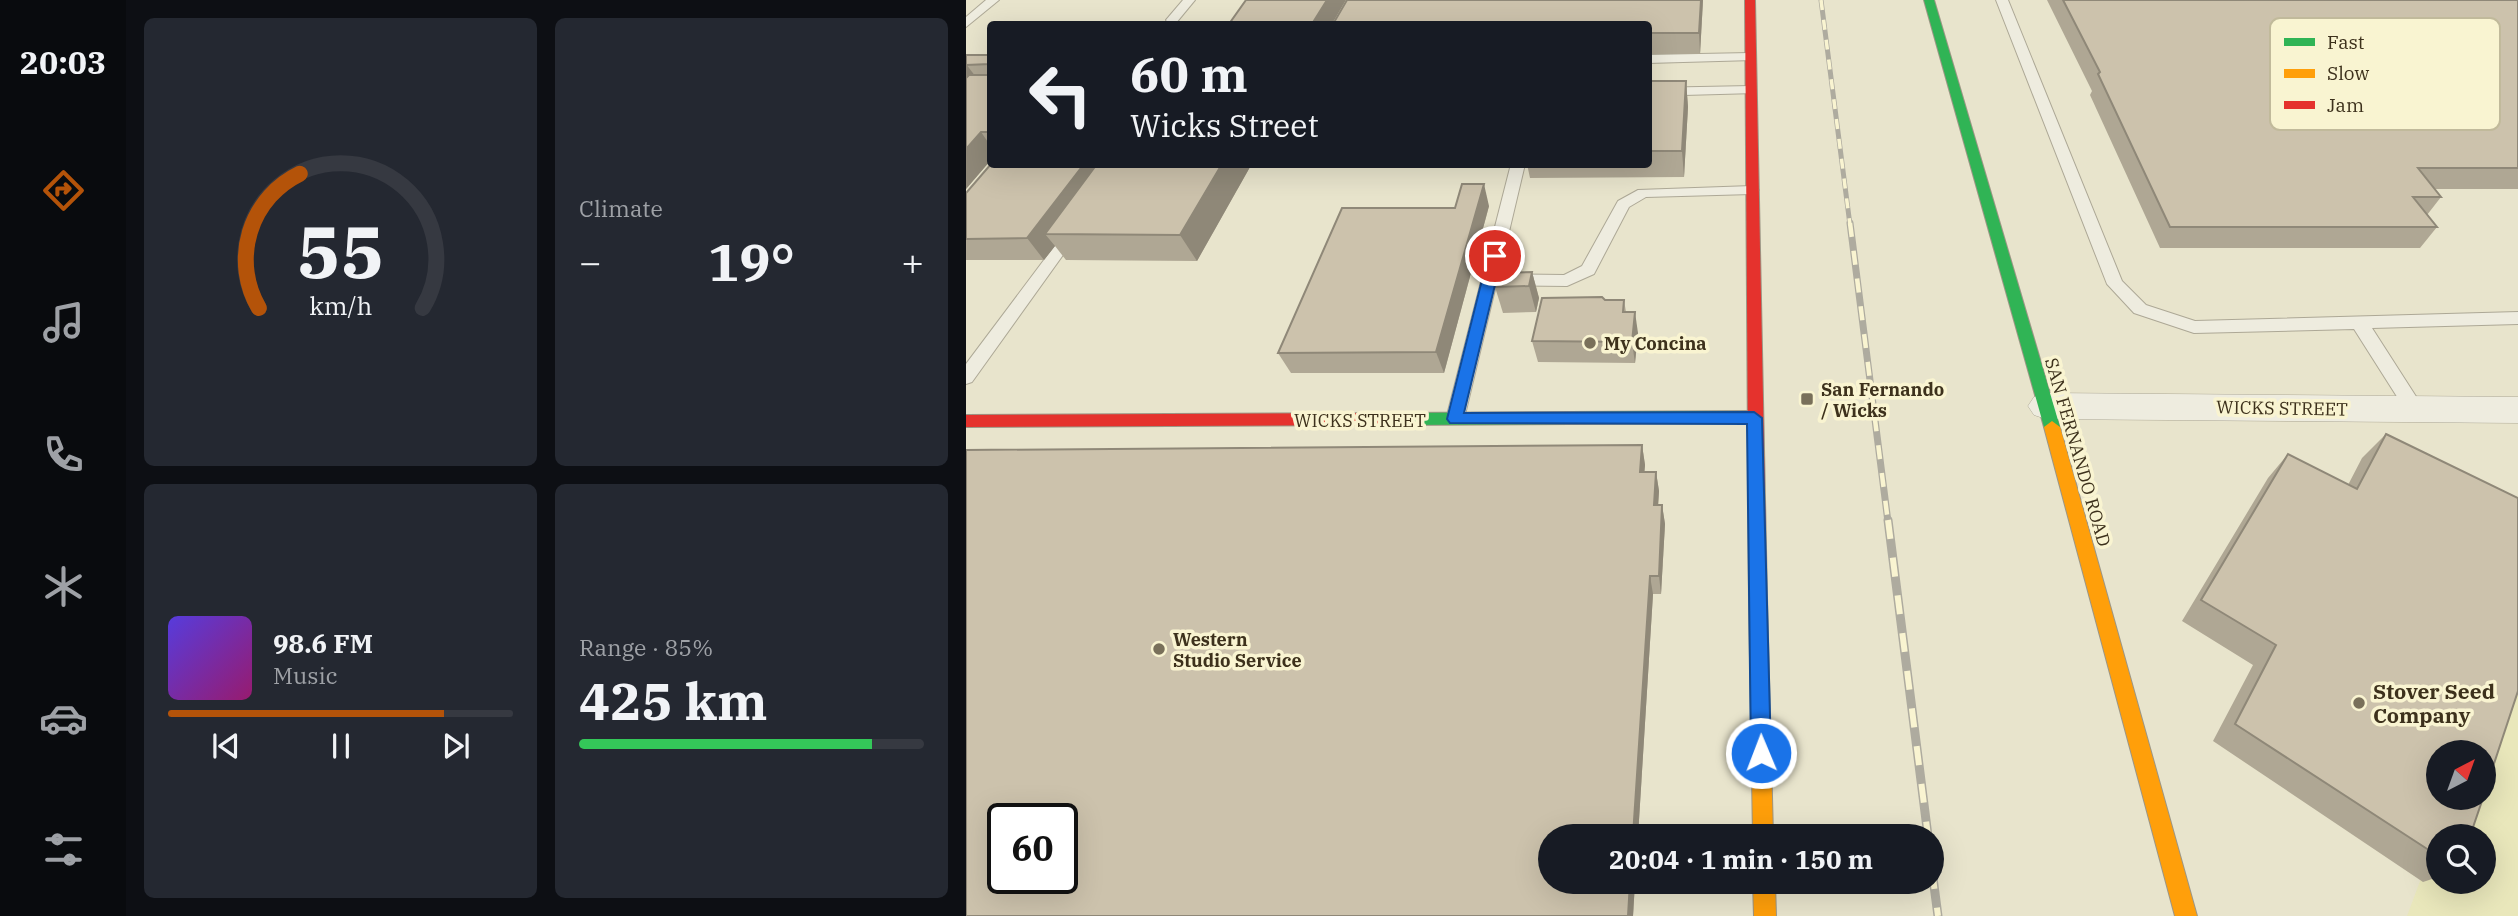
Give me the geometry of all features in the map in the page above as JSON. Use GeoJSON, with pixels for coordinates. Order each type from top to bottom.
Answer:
{"type":"FeatureCollection","features":[{"type":"Feature","properties":{"kind":"street"},"geometry":{"type":"LineString","coordinates":[[1750,0],[1754,418],[1763,824]]}},
{"type":"Feature","properties":{"kind":"street","name":"SAN FERNANDO ROAD"},"geometry":{"type":"LineString","coordinates":[[1929,0],[2046,406],[2186,916]]}},
{"type":"Feature","properties":{"kind":"street","name":"WICKS STREET"},"geometry":{"type":"LineString","coordinates":[[2046,406],[2518,410]]}},
{"type":"Feature","properties":{"kind":"street","name":"WICKS STREET"},"geometry":{"type":"LineString","coordinates":[[966,421],[1754,418]]}},
{"type":"Feature","properties":{"kind":"street"},"geometry":{"type":"LineString","coordinates":[[1764,894],[1765,916]]}},
{"type":"Feature","properties":{"kind":"lane"},"geometry":{"type":"LineString","coordinates":[[966,23],[993,0]]}},
{"type":"Feature","properties":{"kind":"lane"},"geometry":{"type":"LineString","coordinates":[[1172,20],[1189,0]]}},
{"type":"Feature","properties":{"kind":"lane"},"geometry":{"type":"LineString","coordinates":[[2002,0],[2115,284],[2140,309],[2194,327],[2518,318]]}},
{"type":"Feature","properties":{"kind":"lane"},"geometry":{"type":"LineString","coordinates":[[1652,59],[1750,57]]}},
{"type":"Feature","properties":{"kind":"lane"},"geometry":{"type":"LineString","coordinates":[[1652,92],[1751,90]]}},
{"type":"Feature","properties":{"kind":"lane"},"geometry":{"type":"LineString","coordinates":[[1455,419],[1517,168]]}},
{"type":"Feature","properties":{"kind":"lane"},"geometry":{"type":"LineString","coordinates":[[1489,279],[1567,281],[1588,270],[1623,204],[1643,193],[1752,190]]}},
{"type":"Feature","properties":{"kind":"lane"},"geometry":{"type":"LineString","coordinates":[[966,377],[1081,219]]}},
{"type":"Feature","properties":{"kind":"lane"},"geometry":{"type":"LineString","coordinates":[[2359,322],[2415,409]]}},
{"type":"Feature","properties":{"kind":"shaded area"},"geometry":{"type":"Polygon","coordinates":[[[2518,619],[2518,916],[2407,916],[2426,865],[2426,894],[2496,894],[2496,824],[2441,824],[2447,810],[2496,810],[2496,740],[2486,740],[2518,619]]]}},
{"type":"Feature","properties":{"kind":"building"},"geometry":{"type":"Polygon","coordinates":[[[1246,0],[1327,0],[1314,21],[1231,21],[1246,0]]]}},
{"type":"Feature","properties":{"kind":"building"},"geometry":{"type":"Polygon","coordinates":[[[1347,0],[1701,0],[1699,33],[1652,33],[1652,21],[1335,21],[1347,0]]]}},
{"type":"Feature","properties":{"kind":"building"},"geometry":{"type":"Polygon","coordinates":[[[2063,0],[2518,0],[2518,168],[2418,168],[2441,197],[2413,197],[2437,227],[2170,227],[2098,74],[2100,72],[2063,0]]]}},
{"type":"Feature","properties":{"kind":"building"},"geometry":{"type":"Polygon","coordinates":[[[966,55],[987,55],[987,64],[966,65],[966,55]]]}},
{"type":"Feature","properties":{"kind":"building"},"geometry":{"type":"Polygon","coordinates":[[[969,75],[987,75],[987,132],[981,132],[966,149],[966,78],[969,75]]]}},
{"type":"Feature","properties":{"kind":"building"},"geometry":{"type":"Polygon","coordinates":[[[1652,81],[1686,81],[1682,151],[1652,151],[1652,81]]]}},
{"type":"Feature","properties":{"kind":"building"},"geometry":{"type":"Polygon","coordinates":[[[988,168],[1081,168],[1027,238],[966,239],[966,193],[988,168]]]}},
{"type":"Feature","properties":{"kind":"building"},"geometry":{"type":"Polygon","coordinates":[[[1094,168],[1220,168],[1180,235],[1045,234],[1094,168]]]}},
{"type":"Feature","properties":{"kind":"building"},"geometry":{"type":"Polygon","coordinates":[[[1462,184],[1484,184],[1436,352],[1278,353],[1342,208],[1455,208],[1462,184]]]}},
{"type":"Feature","properties":{"kind":"building"},"geometry":{"type":"Polygon","coordinates":[[[1532,272],[1529,286],[1495,287],[1499,273],[1532,272]]]}},
{"type":"Feature","properties":{"kind":"building"},"geometry":{"type":"Polygon","coordinates":[[[1602,297],[1605,300],[1624,300],[1623,312],[1635,312],[1632,342],[1532,341],[1542,298],[1602,297]]]}},
{"type":"Feature","properties":{"kind":"building","name":"Stover Seed Company"},"geometry":{"type":"Polygon","coordinates":[[[2386,434],[2518,498],[2518,691],[2496,758],[2496,740],[2426,740],[2426,810],[2479,810],[2474,824],[2426,824],[2426,848],[2235,724],[2276,645],[2201,600],[2288,454],[2357,489],[2386,434]]]}},
{"type":"Feature","properties":{"kind":"building"},"geometry":{"type":"Polygon","coordinates":[[[1642,445],[1640,472],[1656,472],[1654,505],[1662,505],[1659,576],[1650,576],[1634,824],[1538,824],[1538,894],[1629,894],[1628,916],[966,916],[966,450],[1642,445]]]}},
{"type":"Feature","properties":{"kind":"railway"},"geometry":{"type":"LineString","coordinates":[[1821,0],[1850,225]]}},
{"type":"Feature","properties":{"kind":"railway"},"geometry":{"type":"LineString","coordinates":[[1850,223],[1888,522]]}},
{"type":"Feature","properties":{"kind":"railway"},"geometry":{"type":"LineString","coordinates":[[1888,520],[1926,824]]}},
{"type":"Feature","properties":{"kind":"railway"},"geometry":{"type":"LineString","coordinates":[[1935,894],[1938,916]]}},
{"type":"Feature","properties":{"kind":"traffic: fast"},"geometry":{"type":"LineString","coordinates":[[1929,0],[2052,427]]}},
{"type":"Feature","properties":{"kind":"traffic: fast"},"geometry":{"type":"LineString","coordinates":[[1399,419],[1754,417]]}},
{"type":"Feature","properties":{"kind":"traffic: slow"},"geometry":{"type":"LineString","coordinates":[[2052,427],[2186,916]]}},
{"type":"Feature","properties":{"kind":"traffic: slow"},"geometry":{"type":"LineString","coordinates":[[1758,598],[1763,824]]}},
{"type":"Feature","properties":{"kind":"traffic: slow"},"geometry":{"type":"LineString","coordinates":[[1764,894],[1765,916]]}},
{"type":"Feature","properties":{"kind":"traffic: jam"},"geometry":{"type":"LineString","coordinates":[[1750,0],[1758,598]]}},
{"type":"Feature","properties":{"kind":"traffic: jam"},"geometry":{"type":"LineString","coordinates":[[966,421],[1399,419]]}},
{"type":"Feature","properties":{"kind":"place","name":"My Concina"},"geometry":{"type":"Point","coordinates":[1590,343]}},
{"type":"Feature","properties":{"kind":"place","name":"San Fernando / Wicks"},"geometry":{"type":"Point","coordinates":[1807,399]}},
{"type":"Feature","properties":{"kind":"place","name":"Western Studio Service"},"geometry":{"type":"Point","coordinates":[1159,649]}},
{"type":"Feature","properties":{"kind":"place","name":"Stover Seed Company"},"geometry":{"type":"Point","coordinates":[2359,703]}},
{"type":"Feature","properties":{"kind":"route"},"geometry":{"type":"LineString","coordinates":[[1495,256],[1455,419],[1754,418],[1761,753]]}}]}
